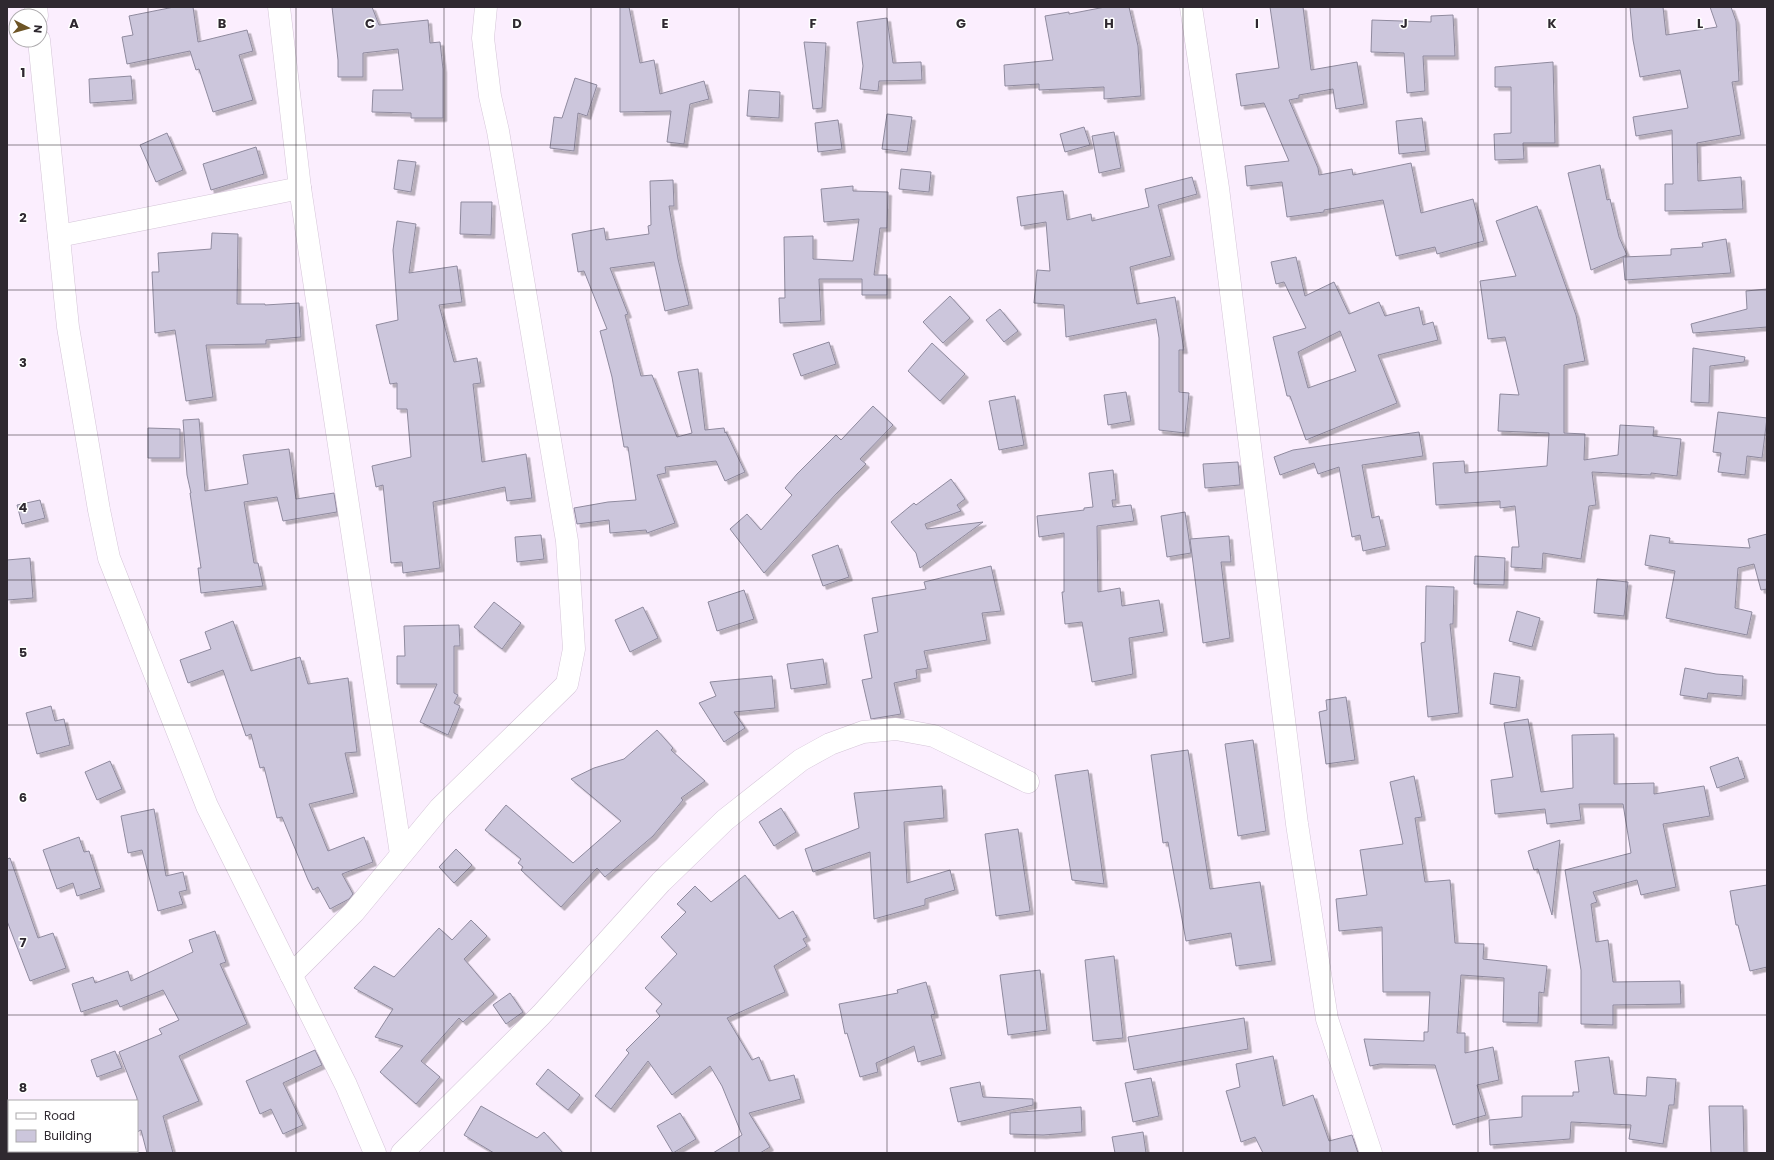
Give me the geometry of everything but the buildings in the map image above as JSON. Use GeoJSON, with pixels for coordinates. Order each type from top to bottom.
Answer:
{"type":"FeatureCollection","features":[{"type":"Feature","properties":{"kind":"street"},"geometry":{"type":"LineString","coordinates":[[279,7],[300,188],[401,854]]}},
{"type":"Feature","properties":{"kind":"street"},"geometry":{"type":"LineString","coordinates":[[290,975],[354,912],[440,808],[566,684],[574,649],[567,541],[499,139],[490,96],[482,38],[486,7]]}},
{"type":"Feature","properties":{"kind":"street"},"geometry":{"type":"LineString","coordinates":[[1192,7],[1218,188],[1298,831],[1327,1019],[1372,1153]]}},
{"type":"Feature","properties":{"kind":"street"},"geometry":{"type":"LineString","coordinates":[[40,48],[68,327],[99,510],[110,558],[206,806],[346,1085],[376,1153]]}},
{"type":"Feature","properties":{"kind":"street"},"geometry":{"type":"LineString","coordinates":[[59,236],[300,188]]}},
{"type":"Feature","properties":{"kind":"street"},"geometry":{"type":"LineString","coordinates":[[402,1153],[541,1015],[661,882],[725,820],[801,760],[830,744],[863,732],[896,729],[934,736],[1028,782]]}}]}
